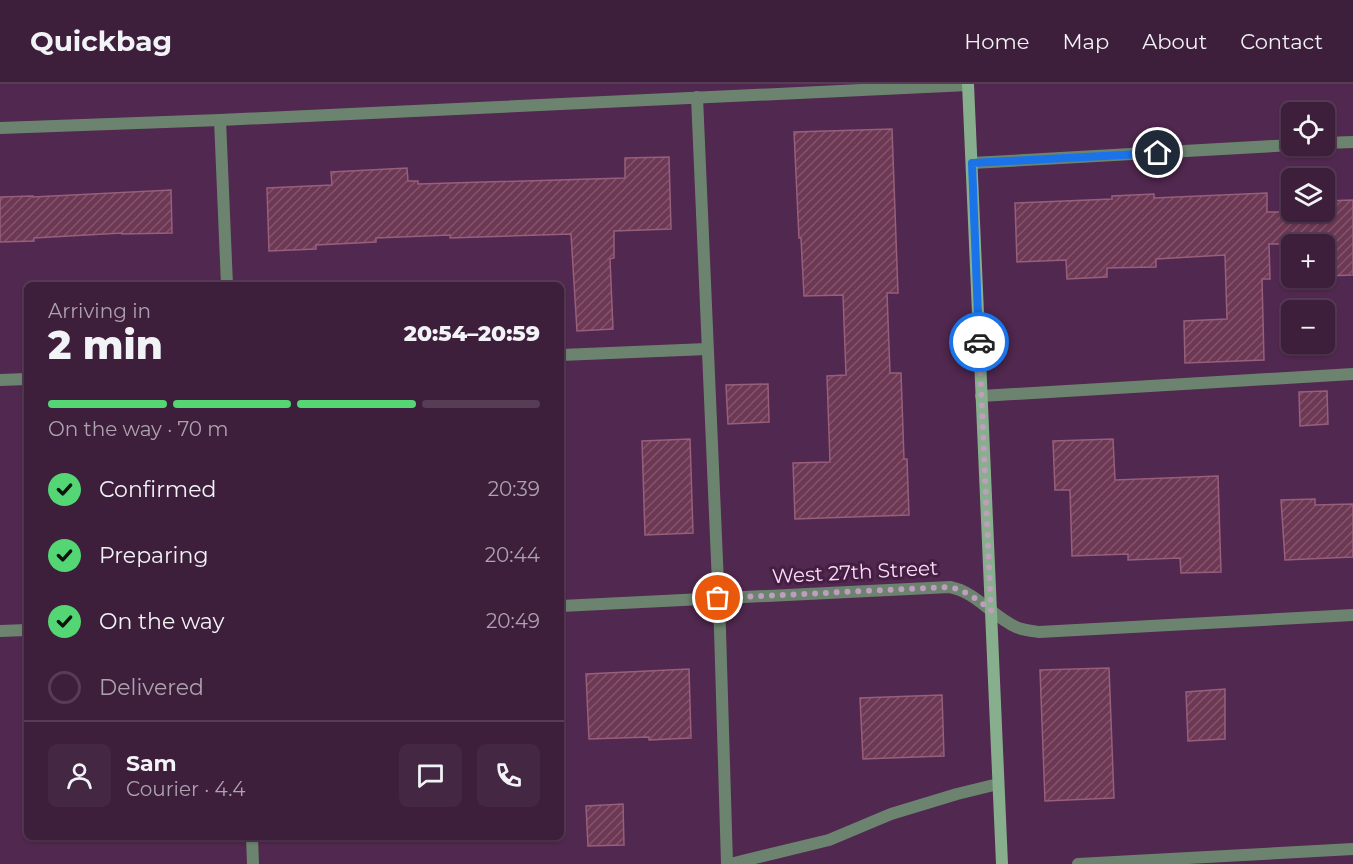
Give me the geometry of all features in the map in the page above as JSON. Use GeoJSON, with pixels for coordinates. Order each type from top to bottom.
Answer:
{"type":"FeatureCollection","features":[{"type":"Feature","properties":{"kind":"street"},"geometry":{"type":"LineString","coordinates":[[0,128],[968,85],[1002,864]]}},
{"type":"Feature","properties":{"kind":"street"},"geometry":{"type":"LineString","coordinates":[[697,97],[728,864],[828,840],[891,814],[998,784]]}},
{"type":"Feature","properties":{"kind":"street"},"geometry":{"type":"LineString","coordinates":[[220,120],[227,282]]}},
{"type":"Feature","properties":{"kind":"street"},"geometry":{"type":"LineString","coordinates":[[1335,143],[1353,142]]}},
{"type":"Feature","properties":{"kind":"street"},"geometry":{"type":"LineString","coordinates":[[972,163],[1281,146]]}},
{"type":"Feature","properties":{"kind":"street"},"geometry":{"type":"LineString","coordinates":[[564,355],[707,349]]}},
{"type":"Feature","properties":{"kind":"street"},"geometry":{"type":"LineString","coordinates":[[981,396],[1353,374]]}},
{"type":"Feature","properties":{"kind":"street"},"geometry":{"type":"LineString","coordinates":[[0,380],[24,378]]}},
{"type":"Feature","properties":{"kind":"street","name":"West 27th Street"},"geometry":{"type":"LineString","coordinates":[[564,606],[950,587],[960,589],[980,601],[1017,628],[1040,632],[1353,615]]}},
{"type":"Feature","properties":{"kind":"street"},"geometry":{"type":"LineString","coordinates":[[0,631],[24,630]]}},
{"type":"Feature","properties":{"kind":"street"},"geometry":{"type":"LineString","coordinates":[[252,840],[253,864]]}},
{"type":"Feature","properties":{"kind":"street"},"geometry":{"type":"LineString","coordinates":[[1078,864],[1353,849]]}},
{"type":"Feature","properties":{"kind":"building"},"geometry":{"type":"Polygon","coordinates":[[[892,129],[898,293],[887,293],[890,373],[901,373],[904,459],[907,459],[909,515],[795,519],[793,463],[830,462],[827,376],[846,375],[843,295],[804,296],[794,132],[892,129]]]}},
{"type":"Feature","properties":{"kind":"building"},"geometry":{"type":"Polygon","coordinates":[[[669,157],[671,229],[614,231],[614,258],[610,259],[613,329],[577,331],[571,234],[376,238],[376,242],[316,245],[316,249],[269,251],[267,188],[332,185],[331,172],[407,168],[408,181],[418,181],[418,184],[625,178],[625,158],[669,157]]]}},
{"type":"Feature","properties":{"kind":"building"},"geometry":{"type":"Polygon","coordinates":[[[171,190],[172,233],[122,233],[0,242],[0,197],[171,190]]]}},
{"type":"Feature","properties":{"kind":"building"},"geometry":{"type":"Polygon","coordinates":[[[1267,193],[1267,212],[1281,212],[1281,222],[1335,222],[1335,201],[1353,200],[1353,275],[1335,276],[1335,234],[1281,234],[1281,244],[1269,244],[1270,279],[1262,279],[1264,360],[1185,363],[1184,321],[1227,319],[1225,255],[1156,259],[1156,267],[1107,268],[1107,277],[1067,279],[1066,260],[1017,262],[1015,203],[1112,199],[1112,196],[1154,194],[1154,198],[1267,193]]]}},
{"type":"Feature","properties":{"kind":"building"},"geometry":{"type":"Polygon","coordinates":[[[768,384],[769,422],[728,424],[726,385],[768,384]]]}},
{"type":"Feature","properties":{"kind":"building"},"geometry":{"type":"Polygon","coordinates":[[[1327,391],[1328,424],[1300,426],[1299,392],[1327,391]]]}},
{"type":"Feature","properties":{"kind":"building"},"geometry":{"type":"Polygon","coordinates":[[[690,439],[693,533],[645,535],[642,441],[690,439]]]}},
{"type":"Feature","properties":{"kind":"building"},"geometry":{"type":"Polygon","coordinates":[[[1113,439],[1115,480],[1218,476],[1221,572],[1181,573],[1180,558],[1128,560],[1128,554],[1072,556],[1070,490],[1055,490],[1053,441],[1113,439]]]}},
{"type":"Feature","properties":{"kind":"building"},"geometry":{"type":"Polygon","coordinates":[[[1315,499],[1315,505],[1353,504],[1353,557],[1285,560],[1281,500],[1315,499]]]}},
{"type":"Feature","properties":{"kind":"building"},"geometry":{"type":"Polygon","coordinates":[[[1109,668],[1114,798],[1045,801],[1040,670],[1109,668]]]}},
{"type":"Feature","properties":{"kind":"building"},"geometry":{"type":"Polygon","coordinates":[[[689,669],[691,738],[589,739],[586,674],[689,669]]]}},
{"type":"Feature","properties":{"kind":"building"},"geometry":{"type":"Polygon","coordinates":[[[1225,689],[1225,739],[1188,741],[1186,692],[1225,689]]]}},
{"type":"Feature","properties":{"kind":"building"},"geometry":{"type":"Polygon","coordinates":[[[942,695],[944,756],[863,759],[860,698],[942,695]]]}},
{"type":"Feature","properties":{"kind":"building"},"geometry":{"type":"Polygon","coordinates":[[[623,804],[624,845],[588,846],[586,806],[623,804]]]}},
{"type":"Feature","properties":{"kind":"way so far"},"geometry":{"type":"LineString","coordinates":[[718,598],[950,587],[960,589],[991,611],[979,342]]}},
{"type":"Feature","properties":{"kind":"route"},"geometry":{"type":"LineString","coordinates":[[979,342],[972,163],[1158,153]]}}]}
